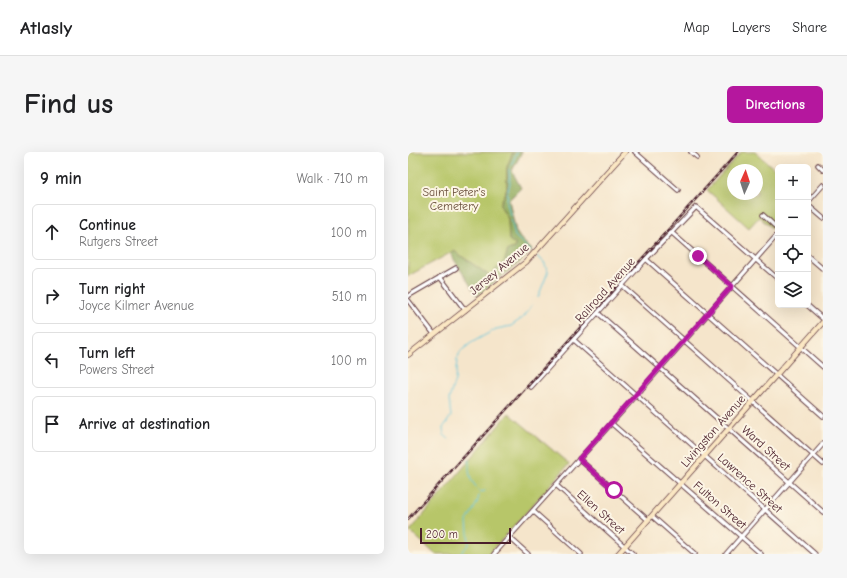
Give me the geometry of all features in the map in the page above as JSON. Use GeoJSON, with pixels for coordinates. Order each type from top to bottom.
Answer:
{"type":"FeatureCollection","features":[{"type":"Feature","properties":{"kind":"main road","name":"Jersey Avenue"},"geometry":{"type":"LineString","coordinates":[[408,355],[526,262],[625,152]]}},
{"type":"Feature","properties":{"kind":"main road","name":"Livingston Avenue"},"geometry":{"type":"LineString","coordinates":[[618,554],[823,321]]}},
{"type":"Feature","properties":{"kind":"street"},"geometry":{"type":"LineString","coordinates":[[635,152],[678,190]]}},
{"type":"Feature","properties":{"kind":"street"},"geometry":{"type":"LineString","coordinates":[[691,152],[697,157]]}},
{"type":"Feature","properties":{"kind":"street"},"geometry":{"type":"LineString","coordinates":[[818,165],[823,170]]}},
{"type":"Feature","properties":{"kind":"street"},"geometry":{"type":"LineString","coordinates":[[810,200],[823,185]]}},
{"type":"Feature","properties":{"kind":"street","name":"Railroad Avenue"},"geometry":{"type":"LineString","coordinates":[[531,388],[671,232],[696,207],[755,259]]}},
{"type":"Feature","properties":{"kind":"street"},"geometry":{"type":"LineString","coordinates":[[811,208],[823,218]]}},
{"type":"Feature","properties":{"kind":"street"},"geometry":{"type":"LineString","coordinates":[[763,215],[775,226]]}},
{"type":"Feature","properties":{"kind":"street"},"geometry":{"type":"LineString","coordinates":[[671,232],[823,367]]}},
{"type":"Feature","properties":{"kind":"street"},"geometry":{"type":"LineString","coordinates":[[494,554],[776,236]]}},
{"type":"Feature","properties":{"kind":"street"},"geometry":{"type":"LineString","coordinates":[[755,259],[775,276]]}},
{"type":"Feature","properties":{"kind":"street"},"geometry":{"type":"LineString","coordinates":[[811,259],[823,269]]}},
{"type":"Feature","properties":{"kind":"street"},"geometry":{"type":"LineString","coordinates":[[646,260],[823,416]]}},
{"type":"Feature","properties":{"kind":"street"},"geometry":{"type":"LineString","coordinates":[[408,296],[456,268]]}},
{"type":"Feature","properties":{"kind":"street"},"geometry":{"type":"LineString","coordinates":[[440,277],[465,310]]}},
{"type":"Feature","properties":{"kind":"street"},"geometry":{"type":"LineString","coordinates":[[622,286],[823,464]]}},
{"type":"Feature","properties":{"kind":"street"},"geometry":{"type":"LineString","coordinates":[[408,300],[434,334]]}},
{"type":"Feature","properties":{"kind":"street"},"geometry":{"type":"LineString","coordinates":[[810,308],[823,321]]}},
{"type":"Feature","properties":{"kind":"street","name":"Ward Street"},"geometry":{"type":"LineString","coordinates":[[598,313],[823,512]]}},
{"type":"Feature","properties":{"kind":"street","name":"Lawrence Street"},"geometry":{"type":"LineString","coordinates":[[574,340],[815,554]]}},
{"type":"Feature","properties":{"kind":"street","name":"Fulton Street"},"geometry":{"type":"LineString","coordinates":[[611,423],[761,554]]}},
{"type":"Feature","properties":{"kind":"street"},"geometry":{"type":"LineString","coordinates":[[726,554],[823,444]]}},
{"type":"Feature","properties":{"kind":"street"},"geometry":{"type":"LineString","coordinates":[[579,459],[695,554]]}},
{"type":"Feature","properties":{"kind":"street","name":"Ellen Street"},"geometry":{"type":"LineString","coordinates":[[556,485],[633,554]]}},
{"type":"Feature","properties":{"kind":"street"},"geometry":{"type":"LineString","coordinates":[[533,511],[581,554]]}},
{"type":"Feature","properties":{"kind":"street"},"geometry":{"type":"LineString","coordinates":[[509,537],[528,554]]}},
{"type":"Feature","properties":{"kind":"green space","name":"Saint Peter's Cemetery"},"geometry":{"type":"Polygon","coordinates":[[[408,152],[513,152],[507,167],[507,189],[500,205],[508,219],[509,240],[515,244],[515,248],[508,250],[505,260],[490,276],[454,251],[408,276],[408,152]]]}},
{"type":"Feature","properties":{"kind":"green space"},"geometry":{"type":"Polygon","coordinates":[[[513,152],[522,152],[512,171],[521,188],[509,200],[516,232],[532,250],[522,260],[477,296],[450,253],[454,251],[490,276],[505,260],[508,250],[515,248],[515,244],[509,240],[508,219],[500,205],[507,189],[507,167],[513,152]]]}},
{"type":"Feature","properties":{"kind":"green space"},"geometry":{"type":"Polygon","coordinates":[[[741,152],[755,152],[775,169],[775,231],[759,217],[749,228],[707,190],[727,168],[727,200],[763,200],[763,164],[730,164],[741,152]]]}},
{"type":"Feature","properties":{"kind":"green space"},"geometry":{"type":"Polygon","coordinates":[[[509,413],[569,464],[489,554],[435,554],[410,531],[509,413]]]}},
{"type":"Feature","properties":{"kind":"waterway"},"geometry":{"type":"LineString","coordinates":[[517,152],[509,170],[510,183],[507,202],[515,236],[531,251]]}},
{"type":"Feature","properties":{"kind":"waterway"},"geometry":{"type":"LineString","coordinates":[[537,256],[544,262],[548,272],[538,297]]}},
{"type":"Feature","properties":{"kind":"waterway"},"geometry":{"type":"LineString","coordinates":[[449,439],[444,435],[443,428],[451,416],[449,399],[455,380],[457,360],[461,351],[471,343],[496,329],[511,326],[524,317],[532,305]]}},
{"type":"Feature","properties":{"kind":"waterway"},"geometry":{"type":"LineString","coordinates":[[460,554],[469,544],[467,521],[477,503],[480,492],[471,480],[469,459]]}},
{"type":"Feature","properties":{"kind":"waterway"},"geometry":{"type":"LineString","coordinates":[[480,492],[485,491]]}},
{"type":"Feature","properties":{"kind":"railway"},"geometry":{"type":"LineString","coordinates":[[408,519],[738,152]]}},
{"type":"Feature","properties":{"kind":"route"},"geometry":{"type":"LineString","coordinates":[[614,490],[579,459],[639,393],[732,286],[698,256]]}}]}
